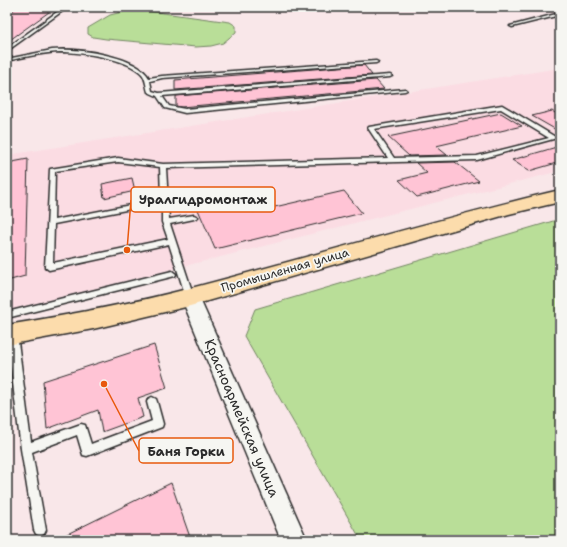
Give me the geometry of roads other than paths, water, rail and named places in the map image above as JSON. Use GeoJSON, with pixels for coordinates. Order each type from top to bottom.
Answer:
{"type":"FeatureCollection","features":[{"type":"Feature","properties":{"kind":"main road","name":"Промышленная улица"},"geometry":{"type":"LineString","coordinates":[[9,328],[93,320],[190,297],[504,209],[560,196]]}},
{"type":"Feature","properties":{"kind":"street","name":"Красноармейская улица"},"geometry":{"type":"LineString","coordinates":[[190,297],[294,540]]}},
{"type":"Feature","properties":{"kind":"lane"},"geometry":{"type":"LineString","coordinates":[[7,50],[66,7]]}},
{"type":"Feature","properties":{"kind":"lane"},"geometry":{"type":"LineString","coordinates":[[512,26],[560,14]]}},
{"type":"Feature","properties":{"kind":"lane"},"geometry":{"type":"LineString","coordinates":[[7,60],[30,54],[60,51],[93,55],[116,60],[137,68],[147,80],[150,92],[158,95],[390,76]]}},
{"type":"Feature","properties":{"kind":"lane"},"geometry":{"type":"LineString","coordinates":[[147,80],[162,77],[376,62]]}},
{"type":"Feature","properties":{"kind":"lane"},"geometry":{"type":"LineString","coordinates":[[158,95],[168,107],[185,111],[405,90]]}},
{"type":"Feature","properties":{"kind":"lane"},"geometry":{"type":"LineString","coordinates":[[172,241],[49,266],[52,170],[118,160],[163,166],[477,158],[554,138],[502,107],[371,128],[392,160]]}},
{"type":"Feature","properties":{"kind":"lane"},"geometry":{"type":"LineString","coordinates":[[163,166],[166,222],[190,297]]}},
{"type":"Feature","properties":{"kind":"lane"},"geometry":{"type":"LineString","coordinates":[[50,223],[165,200]]}},
{"type":"Feature","properties":{"kind":"lane"},"geometry":{"type":"LineString","coordinates":[[166,222],[194,217]]}},
{"type":"Feature","properties":{"kind":"lane"},"geometry":{"type":"LineString","coordinates":[[40,530],[26,449],[9,328],[172,274]]}},
{"type":"Feature","properties":{"kind":"lane"},"geometry":{"type":"LineString","coordinates":[[26,449],[81,429],[87,451],[158,424],[152,402]]}},
{"type":"Feature","properties":{"kind":"place","name":"Уралгидромонтаж"},"geometry":{"type":"Point","coordinates":[127,250]}},
{"type":"Feature","properties":{"kind":"place","name":"Баня Горки"},"geometry":{"type":"Point","coordinates":[104,384]}}]}
